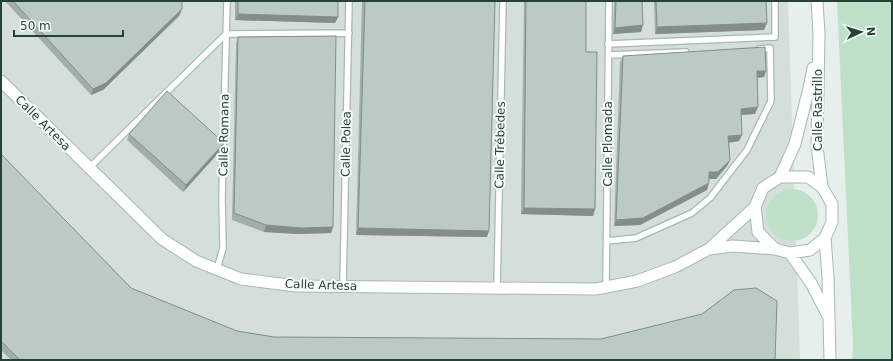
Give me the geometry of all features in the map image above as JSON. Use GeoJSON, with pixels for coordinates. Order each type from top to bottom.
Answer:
{"type":"FeatureCollection","features":[{"type":"Feature","properties":{"kind":"street","name":"Calle Rastrillo"},"geometry":{"type":"LineString","coordinates":[[817,1],[817,146],[822,187]]}},
{"type":"Feature","properties":{"kind":"street","name":"Calle Rastrillo"},"geometry":{"type":"LineString","coordinates":[[780,177],[795,144],[809,88],[818,34]]}},
{"type":"Feature","properties":{"kind":"street","name":"Calle Artesa"},"geometry":{"type":"LineString","coordinates":[[1,81],[162,239],[196,260],[241,279],[296,286],[596,289],[637,281],[674,267],[709,249],[755,207]]}},
{"type":"Feature","properties":{"kind":"street"},"geometry":{"type":"LineString","coordinates":[[825,238],[810,250],[790,253],[775,249],[758,232],[755,207],[763,188],[780,177],[808,177],[822,187],[832,204],[832,222],[825,238],[830,360]]}},
{"type":"Feature","properties":{"kind":"street","name":"Calle Artesa"},"geometry":{"type":"LineString","coordinates":[[709,249],[733,246],[775,249]]}},
{"type":"Feature","properties":{"kind":"street"},"geometry":{"type":"LineString","coordinates":[[790,253],[811,283],[829,318]]}},
{"type":"Feature","properties":{"kind":"lane","name":"Calle Romana"},"geometry":{"type":"LineString","coordinates":[[217,269],[223,248],[222,198],[227,1]]}},
{"type":"Feature","properties":{"kind":"lane","name":"Calle Polea"},"geometry":{"type":"LineString","coordinates":[[343,286],[349,1]]}},
{"type":"Feature","properties":{"kind":"lane","name":"Calle Trébedes"},"geometry":{"type":"LineString","coordinates":[[497,288],[503,1]]}},
{"type":"Feature","properties":{"kind":"lane","name":"Calle Plomada"},"geometry":{"type":"LineString","coordinates":[[606,287],[609,1]]}},
{"type":"Feature","properties":{"kind":"lane"},"geometry":{"type":"LineString","coordinates":[[608,44],[775,37],[775,1]]}},
{"type":"Feature","properties":{"kind":"lane"},"geometry":{"type":"LineString","coordinates":[[89,169],[226,34],[349,33]]}},
{"type":"Feature","properties":{"kind":"lane"},"geometry":{"type":"LineString","coordinates":[[607,241],[636,238],[692,213],[710,198],[747,150],[771,101],[770,48],[754,49]]}},
{"type":"Feature","properties":{"kind":"lane"},"geometry":{"type":"LineString","coordinates":[[608,55],[690,52]]}},
{"type":"Feature","properties":{"kind":"shaded area"},"geometry":{"type":"Polygon","coordinates":[[[1,1],[788,1],[800,360],[1,360],[1,1]]]}},
{"type":"Feature","properties":{"kind":"green space"},"geometry":{"type":"Polygon","coordinates":[[[837,1],[892,1],[892,360],[852,360],[853,345],[837,1]]]}},
{"type":"Feature","properties":{"kind":"green space"},"geometry":{"type":"Polygon","coordinates":[[[787,189],[797,189],[811,196],[818,210],[818,220],[811,234],[797,241],[787,241],[777,237],[770,230],[766,220],[766,210],[770,200],[777,193],[787,189]]]}},
{"type":"Feature","properties":{"kind":"building"},"geometry":{"type":"Polygon","coordinates":[[[13,1],[182,1],[182,9],[106,83],[93,89],[13,1]]]}},
{"type":"Feature","properties":{"kind":"building"},"geometry":{"type":"Polygon","coordinates":[[[238,1],[338,1],[338,17],[238,14],[238,1]]]}},
{"type":"Feature","properties":{"kind":"building"},"geometry":{"type":"Polygon","coordinates":[[[365,1],[495,1],[489,231],[358,228],[365,1]]]}},
{"type":"Feature","properties":{"kind":"building"},"geometry":{"type":"Polygon","coordinates":[[[526,1],[586,1],[586,52],[597,52],[595,209],[524,208],[526,1]]]}},
{"type":"Feature","properties":{"kind":"building"},"geometry":{"type":"Polygon","coordinates":[[[616,1],[642,1],[643,25],[615,28],[616,1]]]}},
{"type":"Feature","properties":{"kind":"building"},"geometry":{"type":"Polygon","coordinates":[[[656,1],[766,1],[767,23],[657,27],[656,1]]]}},
{"type":"Feature","properties":{"kind":"building"},"geometry":{"type":"Polygon","coordinates":[[[336,36],[333,227],[301,228],[266,225],[234,213],[238,37],[336,36]]]}},
{"type":"Feature","properties":{"kind":"building"},"geometry":{"type":"Polygon","coordinates":[[[765,47],[766,71],[757,71],[758,107],[741,109],[742,135],[728,136],[730,160],[718,172],[709,172],[709,183],[643,218],[616,220],[623,56],[765,47]]]}},
{"type":"Feature","properties":{"kind":"building"},"geometry":{"type":"Polygon","coordinates":[[[167,91],[224,143],[186,185],[129,134],[167,91]]]}},
{"type":"Feature","properties":{"kind":"building"},"geometry":{"type":"Polygon","coordinates":[[[1,154],[131,288],[237,331],[274,337],[601,339],[702,314],[734,290],[756,288],[777,301],[775,360],[20,360],[1,341],[1,154]]]}}]}
